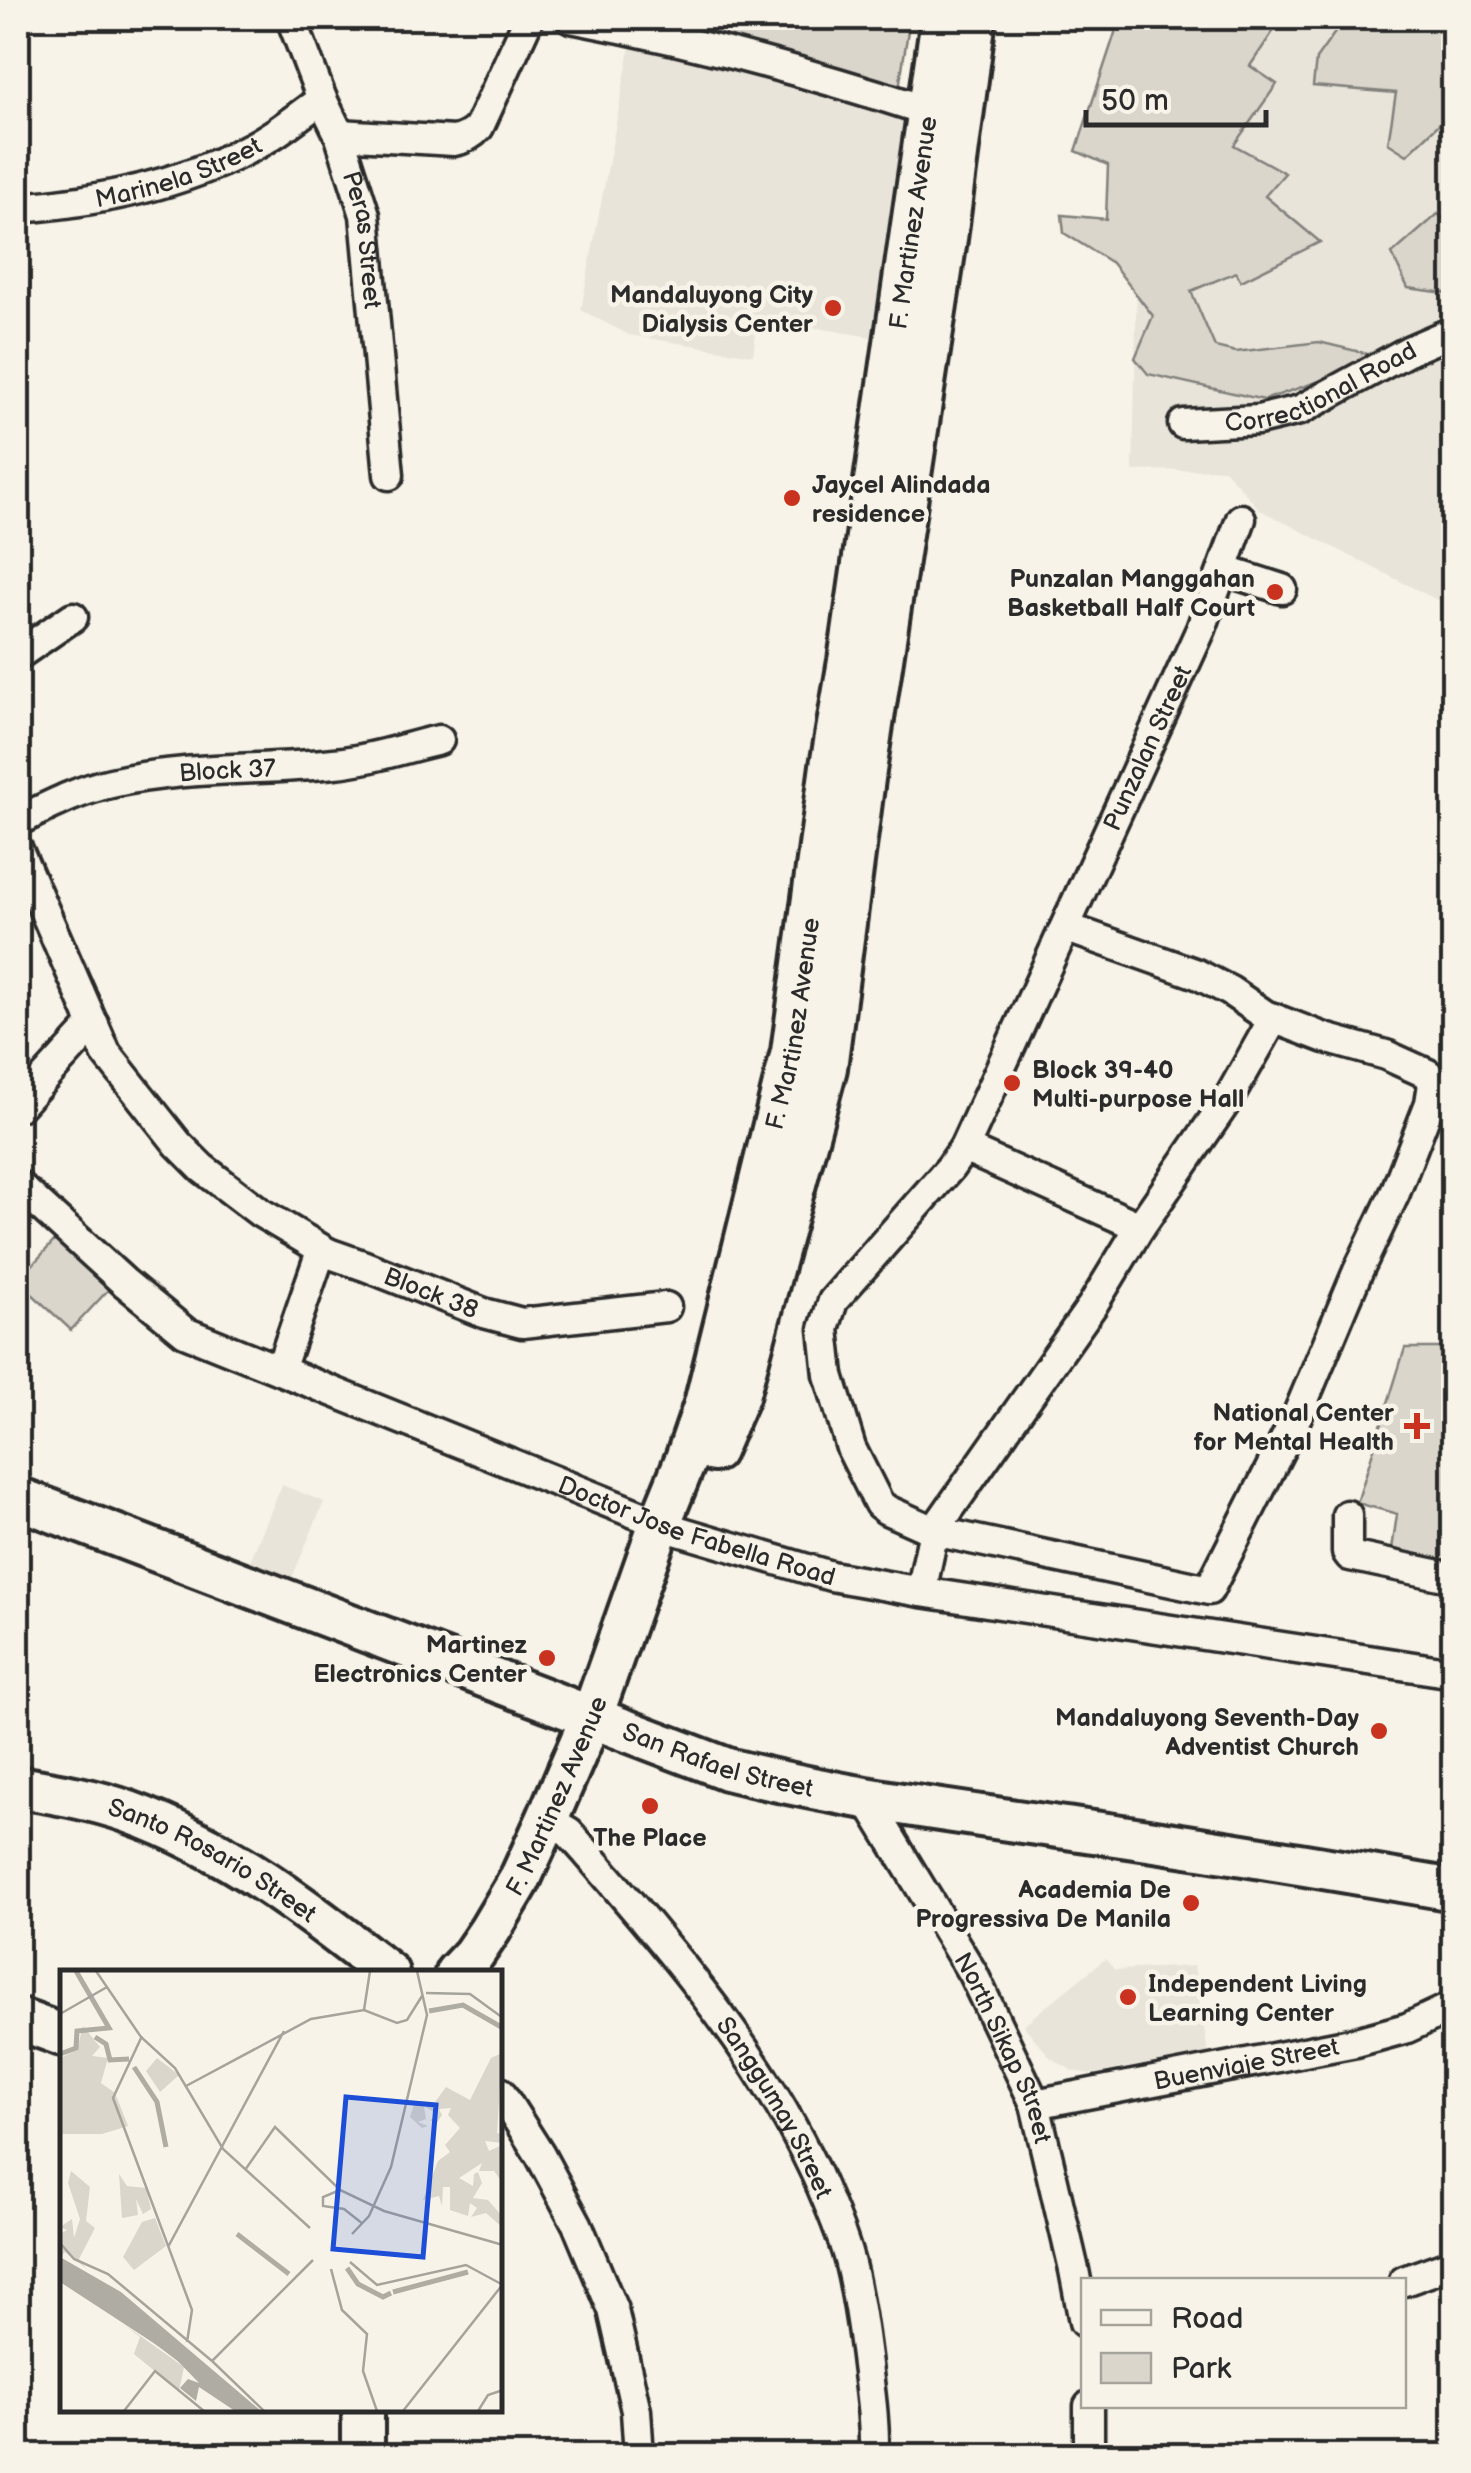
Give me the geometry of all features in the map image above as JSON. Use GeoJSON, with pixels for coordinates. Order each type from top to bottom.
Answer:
{"type":"FeatureCollection","features":[{"type":"Feature","properties":{"kind":"main road","name":"F. Martinez Avenue"},"geometry":{"type":"LineString","coordinates":[[494,1970],[520,1932],[670,1527],[686,1459],[713,1379],[792,1052],[829,785],[941,103],[942,18]]}},
{"type":"Feature","properties":{"kind":"main road","name":"F. Martinez Avenue"},"geometry":{"type":"LineString","coordinates":[[941,103],[975,18]]}},
{"type":"Feature","properties":{"kind":"main road","name":"San Rafael Street"},"geometry":{"type":"LineString","coordinates":[[22,1504],[727,1769],[867,1799],[1178,1844],[1454,1890]]}},
{"type":"Feature","properties":{"kind":"main road","name":"Santo Rosario Street"},"geometry":{"type":"LineString","coordinates":[[18,1787],[125,1810],[208,1847],[294,1901],[384,1970]]}},
{"type":"Feature","properties":{"kind":"main road","name":"F. Martinez Avenue"},"geometry":{"type":"LineString","coordinates":[[459,1970],[473,1955],[558,1827]]}},
{"type":"Feature","properties":{"kind":"main road"},"geometry":{"type":"LineString","coordinates":[[18,2019],[60,2034]]}},
{"type":"Feature","properties":{"kind":"main road"},"geometry":{"type":"LineString","coordinates":[[363,2413],[363,2456]]}},
{"type":"Feature","properties":{"kind":"street","name":"Peras Street"},"geometry":{"type":"LineString","coordinates":[[291,18],[366,215],[389,475]]}},
{"type":"Feature","properties":{"kind":"street"},"geometry":{"type":"LineString","coordinates":[[338,134],[454,141],[474,133],[529,18]]}},
{"type":"Feature","properties":{"kind":"street"},"geometry":{"type":"LineString","coordinates":[[571,18],[657,34],[941,103]]}},
{"type":"Feature","properties":{"kind":"street","name":"Marinela Street"},"geometry":{"type":"LineString","coordinates":[[18,208],[135,192],[205,170],[247,150],[322,99]]}},
{"type":"Feature","properties":{"kind":"street","name":"Correctional Road"},"geometry":{"type":"LineString","coordinates":[[1183,424],[1258,420],[1300,410],[1410,350],[1454,331]]}},
{"type":"Feature","properties":{"kind":"street","name":"Punzalan Street"},"geometry":{"type":"LineString","coordinates":[[1242,519],[1202,630],[964,1148],[833,1301],[824,1329],[829,1375],[851,1448],[879,1504],[934,1532],[1209,1590],[1297,1416],[1358,1271],[1396,1193],[1433,1090],[1428,1074],[1386,1055],[1274,1018]]}},
{"type":"Feature","properties":{"kind":"street"},"geometry":{"type":"LineString","coordinates":[[1223,570],[1282,589]]}},
{"type":"Feature","properties":{"kind":"street"},"geometry":{"type":"LineString","coordinates":[[18,655],[73,617]]}},
{"type":"Feature","properties":{"kind":"street","name":"Block 37"},"geometry":{"type":"LineString","coordinates":[[18,821],[108,783],[218,769],[332,764],[377,757],[439,740]]}},
{"type":"Feature","properties":{"kind":"street","name":"Block 38"},"geometry":{"type":"LineString","coordinates":[[18,850],[106,1054],[178,1144],[202,1168],[261,1213],[328,1254],[484,1313],[522,1322],[666,1307]]}},
{"type":"Feature","properties":{"kind":"street"},"geometry":{"type":"LineString","coordinates":[[921,1592],[934,1532],[1092,1306],[1230,1096],[1274,1018],[1197,974],[1065,927]]}},
{"type":"Feature","properties":{"kind":"street"},"geometry":{"type":"LineString","coordinates":[[18,1107],[94,1024]]}},
{"type":"Feature","properties":{"kind":"street"},"geometry":{"type":"LineString","coordinates":[[964,1148],[1140,1228]]}},
{"type":"Feature","properties":{"kind":"street","name":"Doctor Jose Fabella Road"},"geometry":{"type":"LineString","coordinates":[[18,1185],[185,1332],[670,1527],[830,1576],[1454,1673]]}},
{"type":"Feature","properties":{"kind":"street"},"geometry":{"type":"LineString","coordinates":[[280,1370],[318,1258],[328,1254]]}},
{"type":"Feature","properties":{"kind":"street"},"geometry":{"type":"LineString","coordinates":[[1347,1515],[1346,1552],[1350,1556],[1454,1578]]}},
{"type":"Feature","properties":{"kind":"street","name":"North Sikap Street"},"geometry":{"type":"LineString","coordinates":[[867,1799],[973,1974],[1035,2104],[1081,2306]]}},
{"type":"Feature","properties":{"kind":"street","name":"Sanggumay Street"},"geometry":{"type":"LineString","coordinates":[[558,1827],[650,1927],[706,1996],[749,2054],[796,2132],[848,2258],[863,2334],[874,2456]]}},
{"type":"Feature","properties":{"kind":"street","name":"Buenviaje Street"},"geometry":{"type":"LineString","coordinates":[[1035,2104],[1356,2042],[1407,2028],[1454,2006]]}},
{"type":"Feature","properties":{"kind":"street"},"geometry":{"type":"LineString","coordinates":[[502,2095],[577,2224],[613,2310],[636,2411],[638,2456]]}},
{"type":"Feature","properties":{"kind":"street"},"geometry":{"type":"LineString","coordinates":[[1406,2280],[1454,2263]]}},
{"type":"Feature","properties":{"kind":"street"},"geometry":{"type":"LineString","coordinates":[[1089,2408],[1089,2456]]}},
{"type":"Feature","properties":{"kind":"shaded area"},"geometry":{"type":"Polygon","coordinates":[[[1142,18],[1453,18],[1453,608],[1260,510],[1224,469],[1133,471],[1142,18]]]}},
{"type":"Feature","properties":{"kind":"shaded area"},"geometry":{"type":"Polygon","coordinates":[[[632,38],[908,113],[871,337],[758,318],[753,355],[629,335],[581,310],[632,38]]]}},
{"type":"Feature","properties":{"kind":"shaded area"},"geometry":{"type":"Polygon","coordinates":[[[282,1485],[324,1502],[291,1580],[249,1563],[282,1485]]]}},
{"type":"Feature","properties":{"kind":"shaded area","name":"Independent Living Learning Center"},"geometry":{"type":"Polygon","coordinates":[[[1105,1959],[1115,1970],[1194,1966],[1208,2053],[1091,2074],[1073,2071],[1051,2058],[1023,2025],[1105,1959]]]}},
{"type":"Feature","properties":{"kind":"green space"},"geometry":{"type":"Polygon","coordinates":[[[661,18],[910,18],[899,88],[661,18]]]}},
{"type":"Feature","properties":{"kind":"green space"},"geometry":{"type":"Polygon","coordinates":[[[1120,18],[1306,18],[1274,30],[1250,66],[1277,84],[1234,145],[1285,173],[1265,196],[1320,242],[1241,281],[1236,272],[1191,291],[1215,347],[1236,352],[1319,342],[1369,354],[1343,373],[1264,400],[1148,374],[1135,358],[1153,316],[1112,263],[1064,233],[1062,215],[1106,219],[1108,165],[1076,151],[1120,18]]]}},
{"type":"Feature","properties":{"kind":"green space"},"geometry":{"type":"Polygon","coordinates":[[[1309,18],[1453,18],[1453,143],[1439,124],[1407,155],[1388,143],[1396,93],[1313,86],[1316,59],[1336,31],[1309,18]]]}},
{"type":"Feature","properties":{"kind":"green space"},"geometry":{"type":"Polygon","coordinates":[[[1438,214],[1453,226],[1453,294],[1408,288],[1392,254],[1438,214]]]}},
{"type":"Feature","properties":{"kind":"green space"},"geometry":{"type":"Polygon","coordinates":[[[55,1240],[109,1289],[71,1330],[18,1281],[55,1240]]]}},
{"type":"Feature","properties":{"kind":"green space","name":"National Center for Mental Health"},"geometry":{"type":"Polygon","coordinates":[[[1405,1348],[1453,1348],[1453,1571],[1391,1557],[1397,1514],[1357,1503],[1405,1348]]]}},
{"type":"Feature","properties":{"kind":"place","name":"Mandaluyong City Dialysis Center"},"geometry":{"type":"Point","coordinates":[833,308]}},
{"type":"Feature","properties":{"kind":"place","name":"Jaycel Alindada residence"},"geometry":{"type":"Point","coordinates":[792,498]}},
{"type":"Feature","properties":{"kind":"place","name":"Punzalan Manggahan Basketball Half Court"},"geometry":{"type":"Point","coordinates":[1275,592]}},
{"type":"Feature","properties":{"kind":"place","name":"Block 39-40 Multi-purpose Hall"},"geometry":{"type":"Point","coordinates":[1012,1083]}},
{"type":"Feature","properties":{"kind":"place","name":"National Center for Mental Health"},"geometry":{"type":"Point","coordinates":[1417,1426]}},
{"type":"Feature","properties":{"kind":"place","name":"Martinez Electronics Center"},"geometry":{"type":"Point","coordinates":[547,1658]}},
{"type":"Feature","properties":{"kind":"place","name":"Mandaluyong Seventh-Day Adventist Church"},"geometry":{"type":"Point","coordinates":[1379,1731]}},
{"type":"Feature","properties":{"kind":"place","name":"The Place"},"geometry":{"type":"Point","coordinates":[650,1806]}},
{"type":"Feature","properties":{"kind":"place","name":"Academia De Progressiva De Manila"},"geometry":{"type":"Point","coordinates":[1191,1903]}},
{"type":"Feature","properties":{"kind":"place","name":"Independent Living Learning Center"},"geometry":{"type":"Point","coordinates":[1128,1997]}}]}
